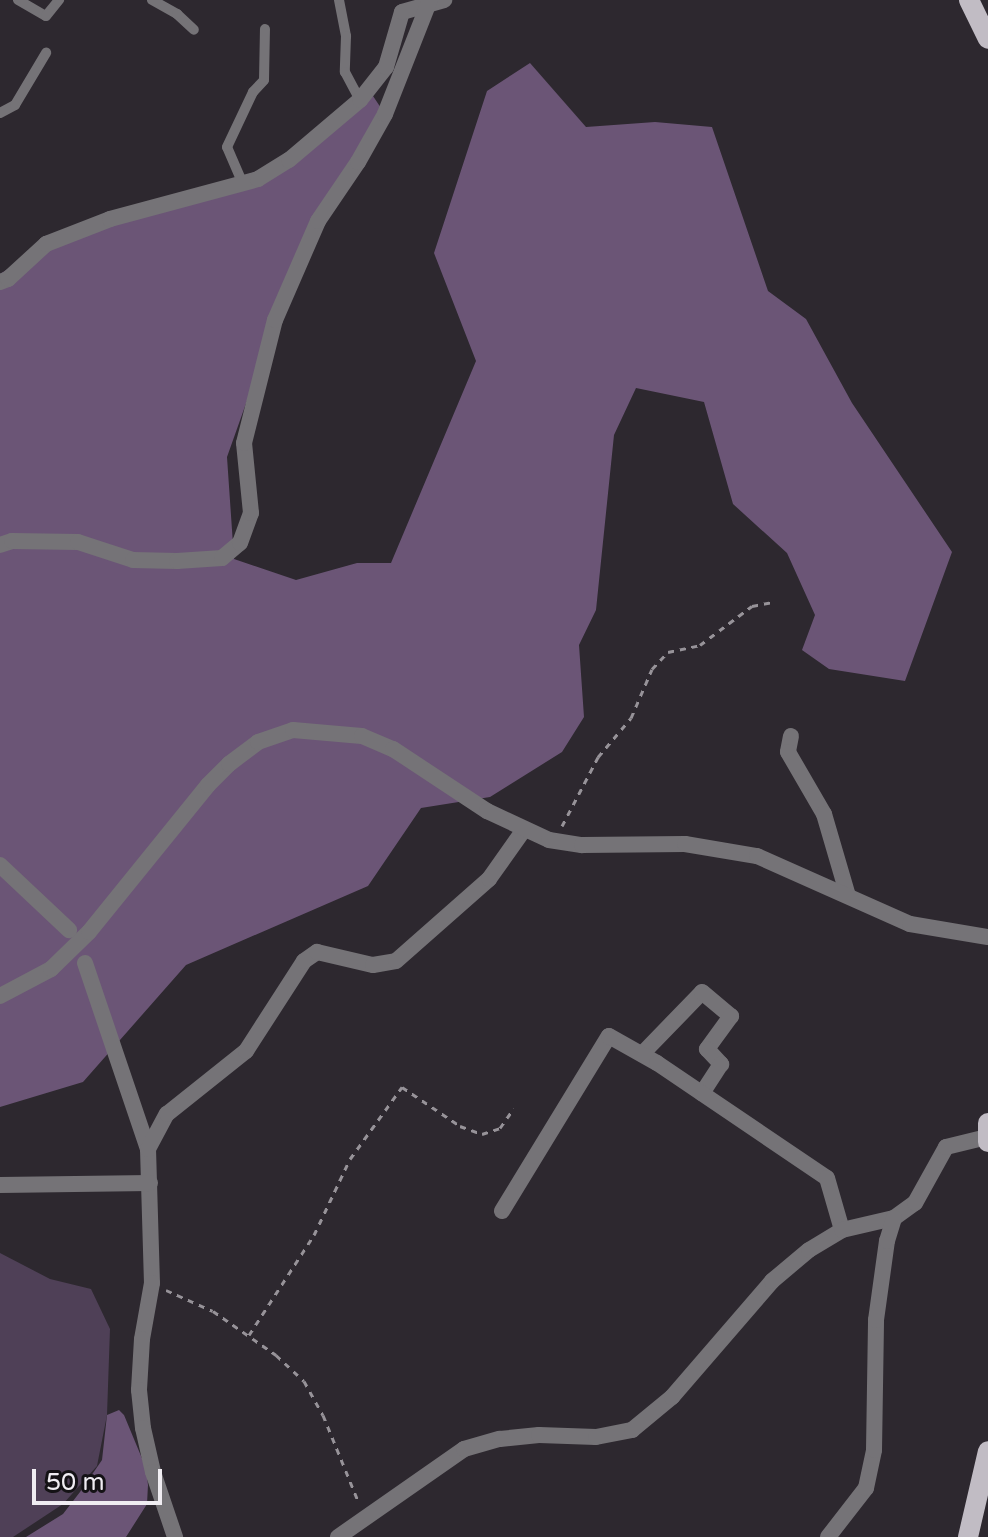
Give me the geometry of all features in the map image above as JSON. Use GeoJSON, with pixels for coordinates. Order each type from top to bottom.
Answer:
{"type":"FeatureCollection","features":[{"type":"Feature","properties":{"kind":"main road"},"geometry":{"type":"LineString","coordinates":[[969,0],[988,39]]}},
{"type":"Feature","properties":{"kind":"main road"},"geometry":{"type":"LineString","coordinates":[[988,1123],[988,1140]]}},
{"type":"Feature","properties":{"kind":"main road"},"geometry":{"type":"LineString","coordinates":[[968,1537],[988,1451]]}},
{"type":"Feature","properties":{"kind":"street"},"geometry":{"type":"LineString","coordinates":[[0,282],[8,279],[46,244],[110,219],[243,184],[289,160],[360,100],[386,67],[402,12],[434,2]]}},
{"type":"Feature","properties":{"kind":"street"},"geometry":{"type":"LineString","coordinates":[[0,545],[12,541],[78,542],[133,560],[177,561],[222,558],[240,543],[251,513],[244,443],[275,320],[318,221],[385,114],[434,2]]}},
{"type":"Feature","properties":{"kind":"street"},"geometry":{"type":"LineString","coordinates":[[0,996],[51,969],[89,932],[208,785],[229,764],[258,742],[293,730],[362,736],[393,749],[523,831],[549,840],[582,845],[685,844],[757,856],[910,924],[988,937]]}},
{"type":"Feature","properties":{"kind":"street"},"geometry":{"type":"LineString","coordinates":[[791,736],[788,752],[824,814],[848,896]]}},
{"type":"Feature","properties":{"kind":"street"},"geometry":{"type":"LineString","coordinates":[[148,1149],[167,1114],[246,1051],[304,961],[317,952],[373,965],[396,961],[489,879],[523,831]]}},
{"type":"Feature","properties":{"kind":"street"},"geometry":{"type":"LineString","coordinates":[[0,865],[69,930]]}},
{"type":"Feature","properties":{"kind":"street"},"geometry":{"type":"LineString","coordinates":[[85,963],[148,1149],[152,1283],[142,1339],[141,1415],[153,1472],[175,1537]]}},
{"type":"Feature","properties":{"kind":"street"},"geometry":{"type":"LineString","coordinates":[[642,1054],[702,992],[731,1016],[707,1049],[721,1064],[702,1093]]}},
{"type":"Feature","properties":{"kind":"street"},"geometry":{"type":"LineString","coordinates":[[502,1211],[609,1036],[702,1093],[827,1178],[842,1230]]}},
{"type":"Feature","properties":{"kind":"street"},"geometry":{"type":"LineString","coordinates":[[338,1537],[464,1449],[500,1439],[539,1435],[596,1437],[632,1430],[672,1397],[772,1281],[809,1250],[842,1230],[894,1218],[915,1203],[946,1147],[988,1140]]}},
{"type":"Feature","properties":{"kind":"street"},"geometry":{"type":"LineString","coordinates":[[0,1185],[150,1183]]}},
{"type":"Feature","properties":{"kind":"street"},"geometry":{"type":"LineString","coordinates":[[828,1537],[866,1488],[874,1450],[876,1320],[887,1241],[894,1218]]}},
{"type":"Feature","properties":{"kind":"lane"},"geometry":{"type":"LineString","coordinates":[[18,0],[46,16],[59,0]]}},
{"type":"Feature","properties":{"kind":"lane"},"geometry":{"type":"LineString","coordinates":[[152,0],[177,14],[194,30]]}},
{"type":"Feature","properties":{"kind":"lane"},"geometry":{"type":"LineString","coordinates":[[339,0],[346,36],[345,72],[360,100]]}},
{"type":"Feature","properties":{"kind":"lane"},"geometry":{"type":"LineString","coordinates":[[243,184],[227,147],[253,92],[264,80],[265,29]]}},
{"type":"Feature","properties":{"kind":"lane"},"geometry":{"type":"LineString","coordinates":[[0,113],[15,105],[46,53]]}},
{"type":"Feature","properties":{"kind":"path"},"geometry":{"type":"LineString","coordinates":[[549,840],[564,825],[598,757],[631,718],[652,669],[668,652],[700,645],[752,606],[772,602]]}},
{"type":"Feature","properties":{"kind":"path"},"geometry":{"type":"LineString","coordinates":[[249,1335],[314,1235],[350,1159],[402,1087],[460,1126],[482,1134],[500,1128],[514,1108]]}},
{"type":"Feature","properties":{"kind":"path"},"geometry":{"type":"LineString","coordinates":[[152,1283],[213,1311],[249,1335],[304,1381],[323,1415],[366,1518]]}},
{"type":"Feature","properties":{"kind":"shaded area"},"geometry":{"type":"Polygon","coordinates":[[[530,63],[586,127],[655,122],[712,127],[768,291],[806,319],[852,403],[952,552],[905,681],[829,669],[802,650],[815,615],[787,553],[733,504],[704,402],[636,388],[614,435],[596,610],[579,645],[584,717],[562,752],[490,797],[421,808],[368,886],[186,965],[83,1082],[0,1107],[0,274],[46,244],[289,160],[371,93],[385,114],[281,305],[227,457],[234,559],[296,580],[357,563],[391,563],[476,361],[434,253],[487,91],[530,63]]]}},
{"type":"Feature","properties":{"kind":"shaded area"},"geometry":{"type":"Polygon","coordinates":[[[0,1253],[50,1279],[91,1289],[110,1329],[107,1415],[97,1466],[63,1504],[13,1537],[0,1537],[0,1253]]]}},
{"type":"Feature","properties":{"kind":"shaded area"},"geometry":{"type":"Polygon","coordinates":[[[119,1410],[124,1415],[146,1468],[148,1485],[147,1504],[126,1537],[26,1537],[63,1514],[80,1492],[102,1460],[107,1415],[119,1410]]]}}]}
